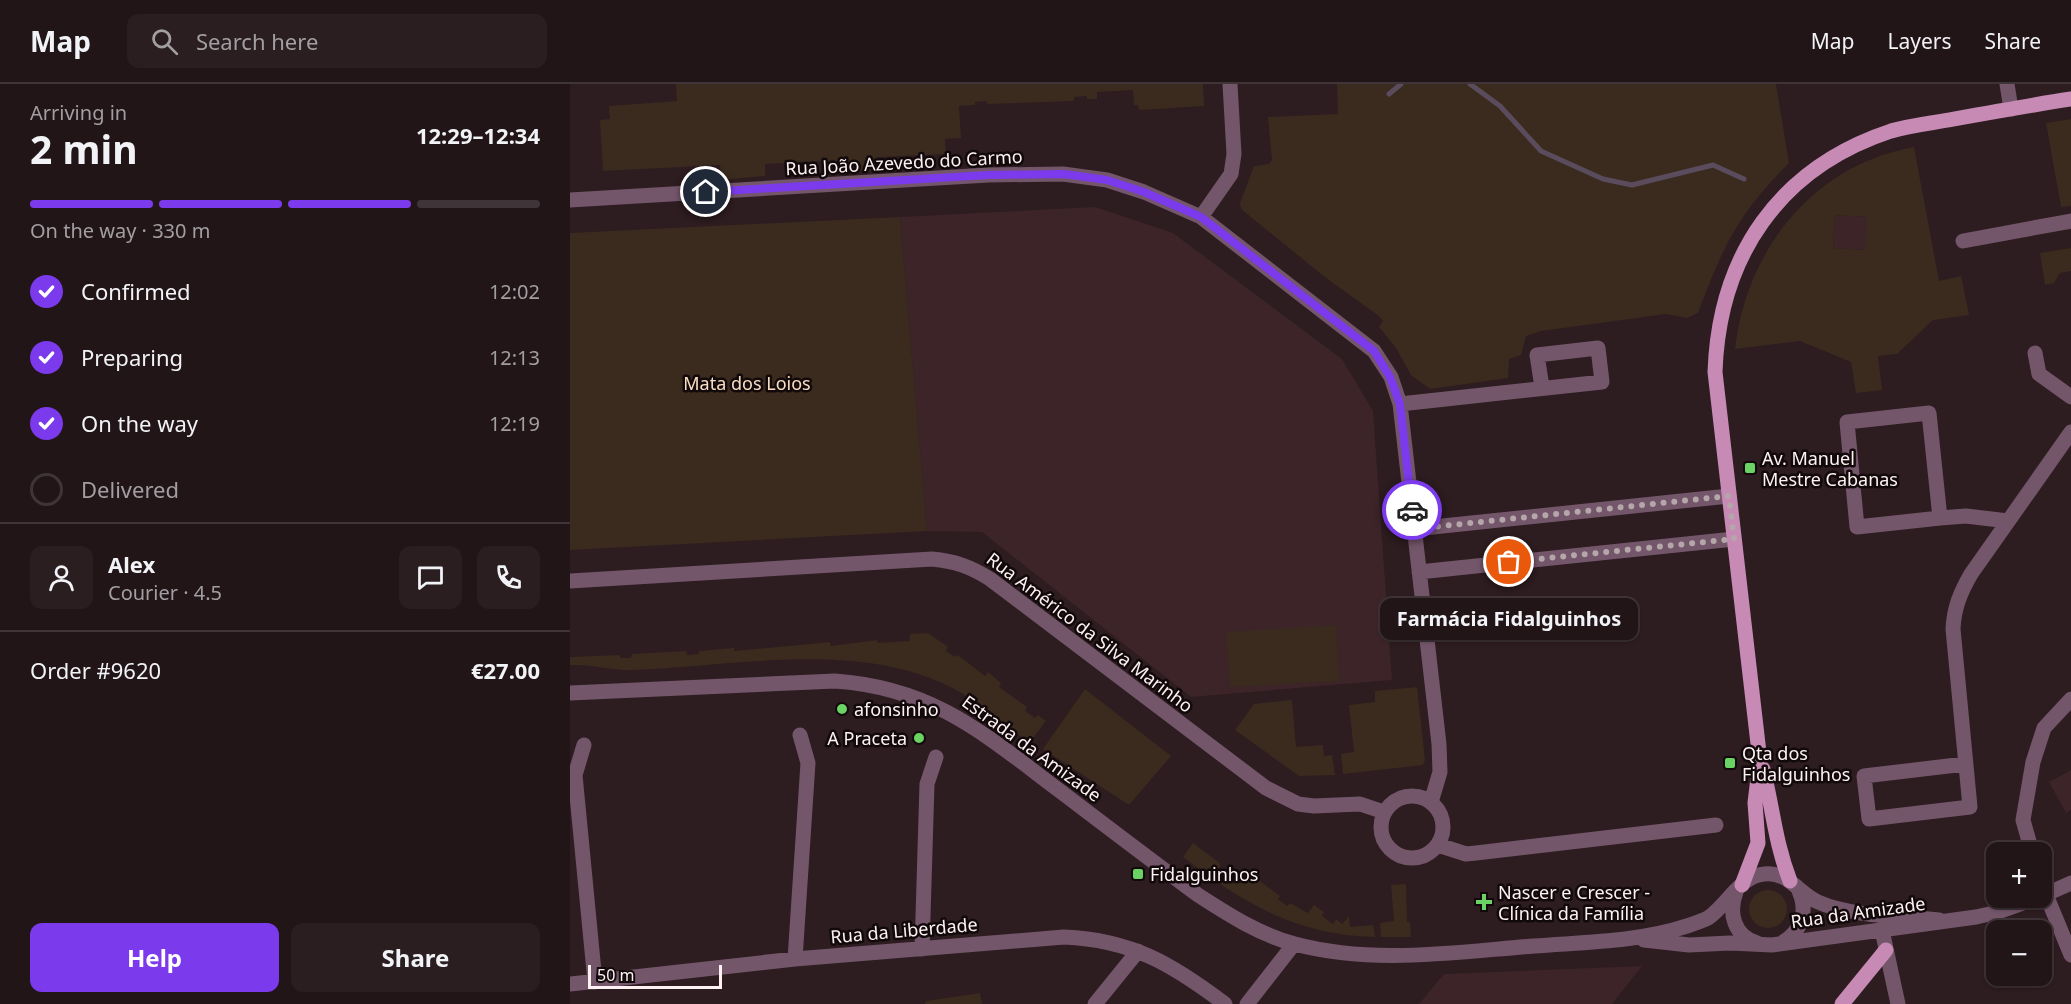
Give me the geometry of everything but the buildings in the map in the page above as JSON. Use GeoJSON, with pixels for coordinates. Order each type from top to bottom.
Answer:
{"type":"FeatureCollection","features":[{"type":"Feature","properties":{"kind":"main road"},"geometry":{"type":"LineString","coordinates":[[1794,884],[1778,850],[1771,799],[1760,761],[1715,372],[1728,287],[1754,232],[1771,209],[1798,182],[1827,160],[1860,143],[1893,130],[2071,99]]}},
{"type":"Feature","properties":{"kind":"main road"},"geometry":{"type":"LineString","coordinates":[[1739,888],[1758,843],[1755,803],[1760,761]]}},
{"type":"Feature","properties":{"kind":"main road"},"geometry":{"type":"LineString","coordinates":[[1842,1004],[1886,950]]}},
{"type":"Feature","properties":{"kind":"street"},"geometry":{"type":"LineString","coordinates":[[1201,217],[1231,174],[1234,153],[1230,84]]}},
{"type":"Feature","properties":{"kind":"street"},"geometry":{"type":"LineString","coordinates":[[2007,84],[2011,109]]}},
{"type":"Feature","properties":{"kind":"street","name":"Rua João Azevedo do Carmo"},"geometry":{"type":"LineString","coordinates":[[570,200],[988,175],[1064,174],[1107,180],[1144,192],[1201,217],[1374,351],[1390,377],[1400,404],[1440,755],[1440,772],[1431,802]]}},
{"type":"Feature","properties":{"kind":"street"},"geometry":{"type":"LineString","coordinates":[[1963,241],[2071,221]]}},
{"type":"Feature","properties":{"kind":"street"},"geometry":{"type":"LineString","coordinates":[[1400,404],[1602,382],[1598,348],[1537,355],[1542,387]]}},
{"type":"Feature","properties":{"kind":"street"},"geometry":{"type":"LineString","coordinates":[[2035,353],[2039,374],[2071,397]]}},
{"type":"Feature","properties":{"kind":"street"},"geometry":{"type":"LineString","coordinates":[[1940,519],[1929,413],[1847,422],[1857,527],[1940,519],[1966,516],[2008,520]]}},
{"type":"Feature","properties":{"kind":"street"},"geometry":{"type":"LineString","coordinates":[[1965,764],[1864,776],[1869,819],[1970,807],[1953,629],[1954,610],[1960,591],[2071,432]]}},
{"type":"Feature","properties":{"kind":"street"},"geometry":{"type":"LineString","coordinates":[[1414,529],[1729,496]]}},
{"type":"Feature","properties":{"kind":"street"},"geometry":{"type":"LineString","coordinates":[[1419,572],[1734,539]]}},
{"type":"Feature","properties":{"kind":"street","name":"Rua Américo da Silva Marinho"},"geometry":{"type":"LineString","coordinates":[[570,581],[932,559],[952,561],[968,566],[990,579],[1266,788],[1284,799],[1314,806],[1360,804],[1384,812]]}},
{"type":"Feature","properties":{"kind":"street","name":"Estrada da Amizade"},"geometry":{"type":"LineString","coordinates":[[570,693],[834,681],[866,683],[921,699],[976,728],[1198,896],[1255,929],[1294,944],[1336,952],[1402,956]]}},
{"type":"Feature","properties":{"kind":"street"},"geometry":{"type":"LineString","coordinates":[[2029,842],[2023,820],[2033,762],[2044,728],[2071,699]]}},
{"type":"Feature","properties":{"kind":"street"},"geometry":{"type":"LineString","coordinates":[[795,959],[808,763],[800,735]]}},
{"type":"Feature","properties":{"kind":"street"},"geometry":{"type":"LineString","coordinates":[[584,745],[575,775],[595,982]]}},
{"type":"Feature","properties":{"kind":"street"},"geometry":{"type":"LineString","coordinates":[[922,948],[927,784],[936,757]]}},
{"type":"Feature","properties":{"kind":"street"},"geometry":{"type":"LineString","coordinates":[[1405,796],[1419,796],[1431,802],[1439,811],[1443,822],[1443,834],[1438,845],[1428,855],[1415,859],[1401,857],[1390,850],[1382,839],[1380,825],[1384,812],[1392,802],[1405,796]]}},
{"type":"Feature","properties":{"kind":"street"},"geometry":{"type":"LineString","coordinates":[[1438,845],[1466,854],[1476,854],[1716,825]]}},
{"type":"Feature","properties":{"kind":"street","name":"Rua da Amizade"},"geometry":{"type":"LineString","coordinates":[[1402,956],[1632,939],[1686,927],[1708,918],[1739,888],[1757,875],[1766,873],[1775,874],[1794,884],[1816,901],[1840,910],[1939,920]]}},
{"type":"Feature","properties":{"kind":"street","name":"Rua da Amizade"},"geometry":{"type":"LineString","coordinates":[[2052,890],[2071,883]]}},
{"type":"Feature","properties":{"kind":"street","name":"Rua da Amizade"},"geometry":{"type":"LineString","coordinates":[[1782,942],[1791,937],[1802,921],[1803,903],[1794,884]]}},
{"type":"Feature","properties":{"kind":"street"},"geometry":{"type":"LineString","coordinates":[[1739,888],[1732,910],[1737,928],[1744,936],[1762,945]]}},
{"type":"Feature","properties":{"kind":"street","name":"Rua da Amizade"},"geometry":{"type":"LineString","coordinates":[[1632,939],[1689,945],[1730,943],[1762,945],[1882,930],[1998,912],[2007,908]]}},
{"type":"Feature","properties":{"kind":"street"},"geometry":{"type":"LineString","coordinates":[[2049,908],[2071,955]]}},
{"type":"Feature","properties":{"kind":"street"},"geometry":{"type":"LineString","coordinates":[[1882,930],[1898,1004]]}},
{"type":"Feature","properties":{"kind":"street","name":"Rua da Liberdade"},"geometry":{"type":"LineString","coordinates":[[570,984],[795,959],[1064,937],[1102,941],[1161,960],[1225,1004]]}},
{"type":"Feature","properties":{"kind":"street"},"geometry":{"type":"LineString","coordinates":[[1247,1004],[1294,944]]}},
{"type":"Feature","properties":{"kind":"street"},"geometry":{"type":"LineString","coordinates":[[1095,1004],[1138,951]]}},
{"type":"Feature","properties":{"kind":"shaded area"},"geometry":{"type":"Polygon","coordinates":[[[1095,207],[1173,233],[1342,359],[1373,411],[1392,680],[1191,697],[982,532],[927,531],[900,217],[1095,207]]]}},
{"type":"Feature","properties":{"kind":"shaded area"},"geometry":{"type":"Polygon","coordinates":[[[1835,215],[1868,217],[1866,250],[1833,248],[1835,215]]]}},
{"type":"Feature","properties":{"kind":"shaded area"},"geometry":{"type":"Polygon","coordinates":[[[2071,770],[2071,810],[2066,813],[2049,782],[2071,770]]]}},
{"type":"Feature","properties":{"kind":"shaded area"},"geometry":{"type":"Polygon","coordinates":[[[1642,966],[1612,1004],[1419,1004],[1444,974],[1642,966]]]}},
{"type":"Feature","properties":{"kind":"green space"},"geometry":{"type":"Polygon","coordinates":[[[676,84],[1203,84],[1204,106],[1139,110],[1138,105],[1134,105],[1133,90],[1097,92],[1097,99],[1087,99],[1087,96],[1074,97],[1074,101],[987,104],[987,101],[975,102],[975,105],[959,106],[961,138],[945,139],[946,154],[877,157],[878,170],[836,172],[835,160],[765,164],[765,176],[721,180],[720,165],[603,171],[600,120],[610,119],[609,106],[677,101],[676,84]]]}},
{"type":"Feature","properties":{"kind":"green space"},"geometry":{"type":"Polygon","coordinates":[[[1337,84],[1776,84],[1789,163],[1771,181],[1744,215],[1724,250],[1698,313],[1687,318],[1666,314],[1541,331],[1526,336],[1521,355],[1509,359],[1508,378],[1430,389],[1411,375],[1396,348],[1379,327],[1383,321],[1379,316],[1326,278],[1241,209],[1240,203],[1254,166],[1269,164],[1272,160],[1268,117],[1338,114],[1337,84]]]}},
{"type":"Feature","properties":{"kind":"green space"},"geometry":{"type":"Polygon","coordinates":[[[2071,119],[2071,206],[2061,207],[2046,123],[2071,119]]]}},
{"type":"Feature","properties":{"kind":"green space"},"geometry":{"type":"Polygon","coordinates":[[[1914,147],[1939,281],[1961,276],[1969,315],[1933,320],[1897,354],[1878,356],[1882,390],[1856,393],[1851,362],[1800,341],[1735,349],[1742,313],[1753,278],[1770,246],[1791,218],[1816,193],[1845,172],[1878,157],[1914,147]],[[1835,215],[1833,248],[1865,250],[1867,217],[1835,215]]]}},
{"type":"Feature","properties":{"kind":"green space","name":"Mata dos Loios"},"geometry":{"type":"Polygon","coordinates":[[[900,217],[927,531],[570,550],[570,233],[900,217]]]}},
{"type":"Feature","properties":{"kind":"green space"},"geometry":{"type":"Polygon","coordinates":[[[2071,248],[2071,271],[2060,273],[2054,283],[2045,285],[2040,253],[2071,248]]]}},
{"type":"Feature","properties":{"kind":"green space"},"geometry":{"type":"Polygon","coordinates":[[[1336,625],[1339,681],[1230,687],[1226,632],[1336,625]]]}},
{"type":"Feature","properties":{"kind":"green space"},"geometry":{"type":"Polygon","coordinates":[[[928,633],[948,647],[946,651],[955,657],[958,655],[985,676],[988,672],[1001,683],[999,687],[1027,707],[1025,711],[1035,718],[1038,715],[1046,721],[1029,743],[987,710],[942,683],[906,670],[868,663],[788,660],[629,670],[570,665],[570,657],[620,655],[620,658],[631,658],[632,654],[686,651],[687,655],[699,654],[699,651],[734,648],[734,651],[830,642],[831,646],[877,640],[878,643],[910,641],[910,634],[928,633]]]}},
{"type":"Feature","properties":{"kind":"green space"},"geometry":{"type":"Polygon","coordinates":[[[1417,687],[1425,760],[1423,765],[1343,774],[1341,754],[1354,752],[1349,705],[1375,702],[1375,691],[1417,687]]]}},
{"type":"Feature","properties":{"kind":"green space"},"geometry":{"type":"Polygon","coordinates":[[[1085,689],[1171,756],[1129,805],[1043,749],[1085,689]]]}},
{"type":"Feature","properties":{"kind":"green space"},"geometry":{"type":"Polygon","coordinates":[[[1292,700],[1296,747],[1323,745],[1324,756],[1332,755],[1335,775],[1299,776],[1235,730],[1254,704],[1292,700]]]}},
{"type":"Feature","properties":{"kind":"green space"},"geometry":{"type":"Polygon","coordinates":[[[1193,843],[1221,864],[1219,868],[1228,875],[1231,872],[1249,881],[1253,876],[1280,896],[1278,899],[1287,906],[1290,903],[1308,913],[1314,905],[1324,912],[1322,916],[1333,924],[1336,919],[1342,924],[1349,916],[1350,927],[1373,925],[1375,937],[1320,930],[1272,914],[1227,889],[1183,857],[1193,843]]]}},
{"type":"Feature","properties":{"kind":"green space"},"geometry":{"type":"Polygon","coordinates":[[[1406,884],[1407,922],[1410,922],[1411,937],[1381,937],[1380,923],[1394,921],[1391,885],[1406,884]]]}},
{"type":"Feature","properties":{"kind":"green space"},"geometry":{"type":"Polygon","coordinates":[[[1768,890],[1782,895],[1787,909],[1782,923],[1768,928],[1754,923],[1749,909],[1754,895],[1768,890]]]}},
{"type":"Feature","properties":{"kind":"green space"},"geometry":{"type":"Polygon","coordinates":[[[980,993],[982,1004],[925,1004],[926,1001],[980,993]]]}},
{"type":"Feature","properties":{"kind":"waterway"},"geometry":{"type":"LineString","coordinates":[[1389,94],[1401,84]]}},
{"type":"Feature","properties":{"kind":"waterway"},"geometry":{"type":"LineString","coordinates":[[1470,84],[1500,106],[1541,151],[1603,179],[1632,185],[1713,165],[1744,179]]}},
{"type":"Feature","properties":{"kind":"way so far"},"geometry":{"type":"LineString","coordinates":[[1412,510],[1414,529],[1729,496],[1734,539],[1509,562]]}},
{"type":"Feature","properties":{"kind":"place","name":"Av. Manuel Mestre Cabanas"},"geometry":{"type":"Point","coordinates":[1750,468]}},
{"type":"Feature","properties":{"kind":"place","name":"Farmácia Fidalguinhos"},"geometry":{"type":"Point","coordinates":[1509,562]}},
{"type":"Feature","properties":{"kind":"place","name":"afonsinho"},"geometry":{"type":"Point","coordinates":[842,709]}},
{"type":"Feature","properties":{"kind":"place","name":"A Praceta"},"geometry":{"type":"Point","coordinates":[919,738]}},
{"type":"Feature","properties":{"kind":"place","name":"Qta dos Fidalguinhos"},"geometry":{"type":"Point","coordinates":[1730,763]}},
{"type":"Feature","properties":{"kind":"place","name":"Fidalguinhos"},"geometry":{"type":"Point","coordinates":[1138,874]}},
{"type":"Feature","properties":{"kind":"place","name":"Nascer e Crescer - Clínica da Família"},"geometry":{"type":"Point","coordinates":[1484,902]}},
{"type":"Feature","properties":{"kind":"route"},"geometry":{"type":"LineString","coordinates":[[706,192],[988,175],[1064,174],[1107,180],[1144,192],[1201,217],[1374,351],[1390,377],[1400,404],[1412,510]]}}]}
